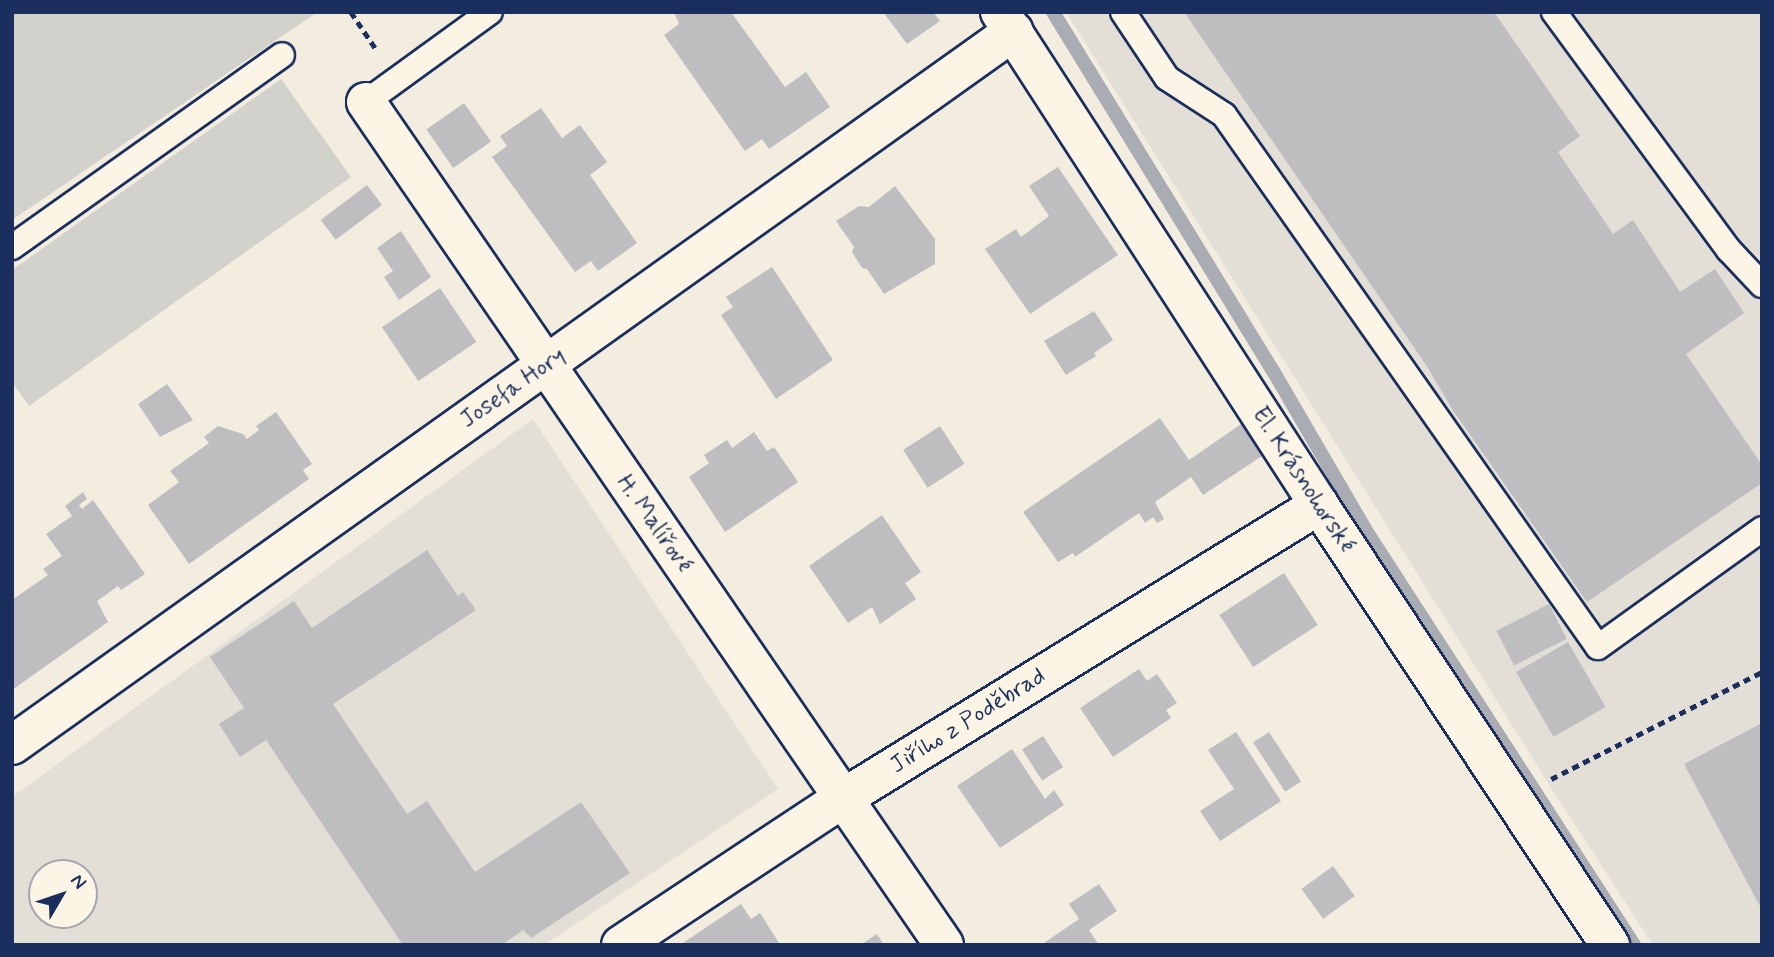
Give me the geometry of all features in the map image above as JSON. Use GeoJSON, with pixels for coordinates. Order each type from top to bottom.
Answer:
{"type":"FeatureCollection","features":[{"type":"Feature","properties":{"kind":"street","name":"Josefa Hory"},"geometry":{"type":"LineString","coordinates":[[12,745],[544,365],[1007,22]]}},
{"type":"Feature","properties":{"kind":"street","name":"El. Krásnohorské"},"geometry":{"type":"LineString","coordinates":[[1007,22],[1319,505],[1610,945]]}},
{"type":"Feature","properties":{"kind":"street","name":"H. Malířové"},"geometry":{"type":"LineString","coordinates":[[366,102],[944,945]]}},
{"type":"Feature","properties":{"kind":"street","name":"Jiřího z Poděbrad"},"geometry":{"type":"LineString","coordinates":[[621,945],[845,797],[1319,505]]}},
{"type":"Feature","properties":{"kind":"lane"},"geometry":{"type":"LineString","coordinates":[[366,102],[490,12]]}},
{"type":"Feature","properties":{"kind":"lane"},"geometry":{"type":"LineString","coordinates":[[1123,12],[1167,78],[1224,115],[1598,647],[1762,529]]}},
{"type":"Feature","properties":{"kind":"lane"},"geometry":{"type":"LineString","coordinates":[[1554,12],[1729,250],[1762,285]]}},
{"type":"Feature","properties":{"kind":"lane"},"geometry":{"type":"LineString","coordinates":[[12,247],[282,55]]}},
{"type":"Feature","properties":{"kind":"path"},"geometry":{"type":"LineString","coordinates":[[351,12],[363,29]]}},
{"type":"Feature","properties":{"kind":"path"},"geometry":{"type":"LineString","coordinates":[[1543,783],[1762,672]]}},
{"type":"Feature","properties":{"kind":"shaded area"},"geometry":{"type":"Polygon","coordinates":[[[12,12],[315,12],[316,13],[12,220],[12,12]]]}},
{"type":"Feature","properties":{"kind":"shaded area"},"geometry":{"type":"Polygon","coordinates":[[[1066,12],[1762,12],[1762,945],[1653,945],[1555,794],[1066,12]]]}},
{"type":"Feature","properties":{"kind":"shaded area"},"geometry":{"type":"Polygon","coordinates":[[[281,79],[351,177],[29,406],[12,382],[12,270],[281,79]]]}},
{"type":"Feature","properties":{"kind":"shaded area"},"geometry":{"type":"Polygon","coordinates":[[[533,419],[778,789],[544,945],[12,945],[12,797],[533,419]]]}},
{"type":"Feature","properties":{"kind":"building"},"geometry":{"type":"Polygon","coordinates":[[[674,12],[731,12],[785,87],[806,72],[830,107],[769,149],[762,139],[745,151],[664,35],[679,24],[674,12]]]}},
{"type":"Feature","properties":{"kind":"building"},"geometry":{"type":"Polygon","coordinates":[[[883,12],[933,12],[940,21],[907,44],[883,12]]]}},
{"type":"Feature","properties":{"kind":"building"},"geometry":{"type":"Polygon","coordinates":[[[1184,12],[1494,12],[1580,136],[1558,152],[1613,234],[1633,220],[1680,292],[1715,269],[1744,313],[1686,354],[1762,465],[1762,483],[1587,602],[1452,409],[1428,368],[1184,12]]]}},
{"type":"Feature","properties":{"kind":"building"},"geometry":{"type":"Polygon","coordinates":[[[464,103],[491,142],[453,168],[426,129],[464,103]]]}},
{"type":"Feature","properties":{"kind":"building"},"geometry":{"type":"Polygon","coordinates":[[[541,108],[562,138],[580,125],[607,162],[590,175],[637,243],[598,271],[591,261],[575,272],[492,157],[507,146],[500,136],[541,108]]]}},
{"type":"Feature","properties":{"kind":"building"},"geometry":{"type":"Polygon","coordinates":[[[1058,167],[1118,255],[1030,314],[985,249],[1016,229],[1021,237],[1049,216],[1029,186],[1058,167]]]}},
{"type":"Feature","properties":{"kind":"building"},"geometry":{"type":"Polygon","coordinates":[[[367,185],[382,205],[336,240],[321,220],[367,185]]]}},
{"type":"Feature","properties":{"kind":"building"},"geometry":{"type":"Polygon","coordinates":[[[895,186],[935,239],[935,264],[884,294],[867,269],[862,268],[852,252],[854,247],[836,221],[859,206],[869,207],[895,186]]]}},
{"type":"Feature","properties":{"kind":"building"},"geometry":{"type":"Polygon","coordinates":[[[401,231],[431,277],[399,300],[384,277],[393,271],[377,248],[401,231]]]}},
{"type":"Feature","properties":{"kind":"building"},"geometry":{"type":"Polygon","coordinates":[[[772,267],[833,360],[776,399],[721,315],[733,307],[726,297],[772,267]]]}},
{"type":"Feature","properties":{"kind":"building"},"geometry":{"type":"Polygon","coordinates":[[[440,288],[476,342],[418,381],[382,327],[440,288]]]}},
{"type":"Feature","properties":{"kind":"building"},"geometry":{"type":"Polygon","coordinates":[[[1094,311],[1113,340],[1094,353],[1096,356],[1066,375],[1044,341],[1094,311]]]}},
{"type":"Feature","properties":{"kind":"building"},"geometry":{"type":"Polygon","coordinates":[[[167,384],[193,420],[160,437],[138,404],[167,384]]]}},
{"type":"Feature","properties":{"kind":"building"},"geometry":{"type":"Polygon","coordinates":[[[276,412],[312,464],[303,470],[309,479],[189,564],[148,505],[179,482],[170,471],[209,443],[204,437],[218,426],[243,434],[247,439],[259,430],[256,426],[276,412]]]}},
{"type":"Feature","properties":{"kind":"building"},"geometry":{"type":"Polygon","coordinates":[[[1160,418],[1189,460],[1247,420],[1268,452],[1203,495],[1191,477],[1155,502],[1164,519],[1157,523],[1153,517],[1145,523],[1139,513],[1075,557],[1073,553],[1058,562],[1023,512],[1160,418]]]}},
{"type":"Feature","properties":{"kind":"building"},"geometry":{"type":"Polygon","coordinates":[[[940,426],[965,464],[928,488],[903,450],[940,426]]]}},
{"type":"Feature","properties":{"kind":"building"},"geometry":{"type":"Polygon","coordinates":[[[754,432],[767,451],[774,447],[798,482],[725,532],[689,477],[709,463],[704,455],[727,440],[732,448],[754,432]]]}},
{"type":"Feature","properties":{"kind":"building"},"geometry":{"type":"Polygon","coordinates":[[[83,492],[87,499],[79,505],[82,509],[93,500],[145,574],[121,590],[118,586],[97,601],[108,622],[12,690],[12,600],[48,575],[43,569],[62,556],[46,534],[72,516],[65,506],[83,492]]]}},
{"type":"Feature","properties":{"kind":"building"},"geometry":{"type":"Polygon","coordinates":[[[882,515],[921,572],[905,583],[916,599],[880,624],[872,607],[848,623],[809,566],[882,515]]]}},
{"type":"Feature","properties":{"kind":"building"},"geometry":{"type":"Polygon","coordinates":[[[427,550],[458,596],[463,592],[476,610],[333,704],[407,814],[427,801],[475,872],[581,802],[630,873],[531,938],[523,930],[502,945],[403,945],[266,740],[240,757],[219,724],[244,708],[210,657],[294,601],[312,628],[427,550]]]}},
{"type":"Feature","properties":{"kind":"building"},"geometry":{"type":"Polygon","coordinates":[[[1284,573],[1318,625],[1253,667],[1219,615],[1284,573]]]}},
{"type":"Feature","properties":{"kind":"building"},"geometry":{"type":"Polygon","coordinates":[[[1549,604],[1567,639],[1514,666],[1496,631],[1549,604]]]}},
{"type":"Feature","properties":{"kind":"building"},"geometry":{"type":"Polygon","coordinates":[[[1568,642],[1606,707],[1554,737],[1516,672],[1568,642]]]}},
{"type":"Feature","properties":{"kind":"building"},"geometry":{"type":"Polygon","coordinates":[[[1139,669],[1147,681],[1157,674],[1177,703],[1166,710],[1171,718],[1113,757],[1080,708],[1139,669]]]}},
{"type":"Feature","properties":{"kind":"building"},"geometry":{"type":"Polygon","coordinates":[[[1762,723],[1762,910],[1684,764],[1762,723]]]}},
{"type":"Feature","properties":{"kind":"building"},"geometry":{"type":"Polygon","coordinates":[[[1236,732],[1281,801],[1220,841],[1200,811],[1234,789],[1208,750],[1236,732]]]}},
{"type":"Feature","properties":{"kind":"building"},"geometry":{"type":"Polygon","coordinates":[[[1269,732],[1301,781],[1285,792],[1253,742],[1269,732]]]}},
{"type":"Feature","properties":{"kind":"building"},"geometry":{"type":"Polygon","coordinates":[[[1043,736],[1063,767],[1042,781],[1022,750],[1043,736]]]}},
{"type":"Feature","properties":{"kind":"building"},"geometry":{"type":"Polygon","coordinates":[[[1012,749],[1045,799],[1054,790],[1064,805],[1000,848],[957,786],[1012,749]]]}},
{"type":"Feature","properties":{"kind":"building"},"geometry":{"type":"Polygon","coordinates":[[[1333,866],[1355,896],[1323,919],[1301,889],[1333,866]]]}},
{"type":"Feature","properties":{"kind":"building"},"geometry":{"type":"Polygon","coordinates":[[[1099,884],[1117,911],[1089,930],[1099,945],[1041,945],[1079,919],[1069,904],[1099,884]]]}},
{"type":"Feature","properties":{"kind":"building"},"geometry":{"type":"Polygon","coordinates":[[[741,904],[751,919],[760,913],[779,943],[680,945],[741,904]]]}},
{"type":"Feature","properties":{"kind":"building"},"geometry":{"type":"Polygon","coordinates":[[[877,934],[884,945],[860,945],[877,934]]]}},
{"type":"Feature","properties":{"kind":"waterway"},"geometry":{"type":"LineString","coordinates":[[1053,12],[1272,369],[1365,529],[1634,945]]}}]}
